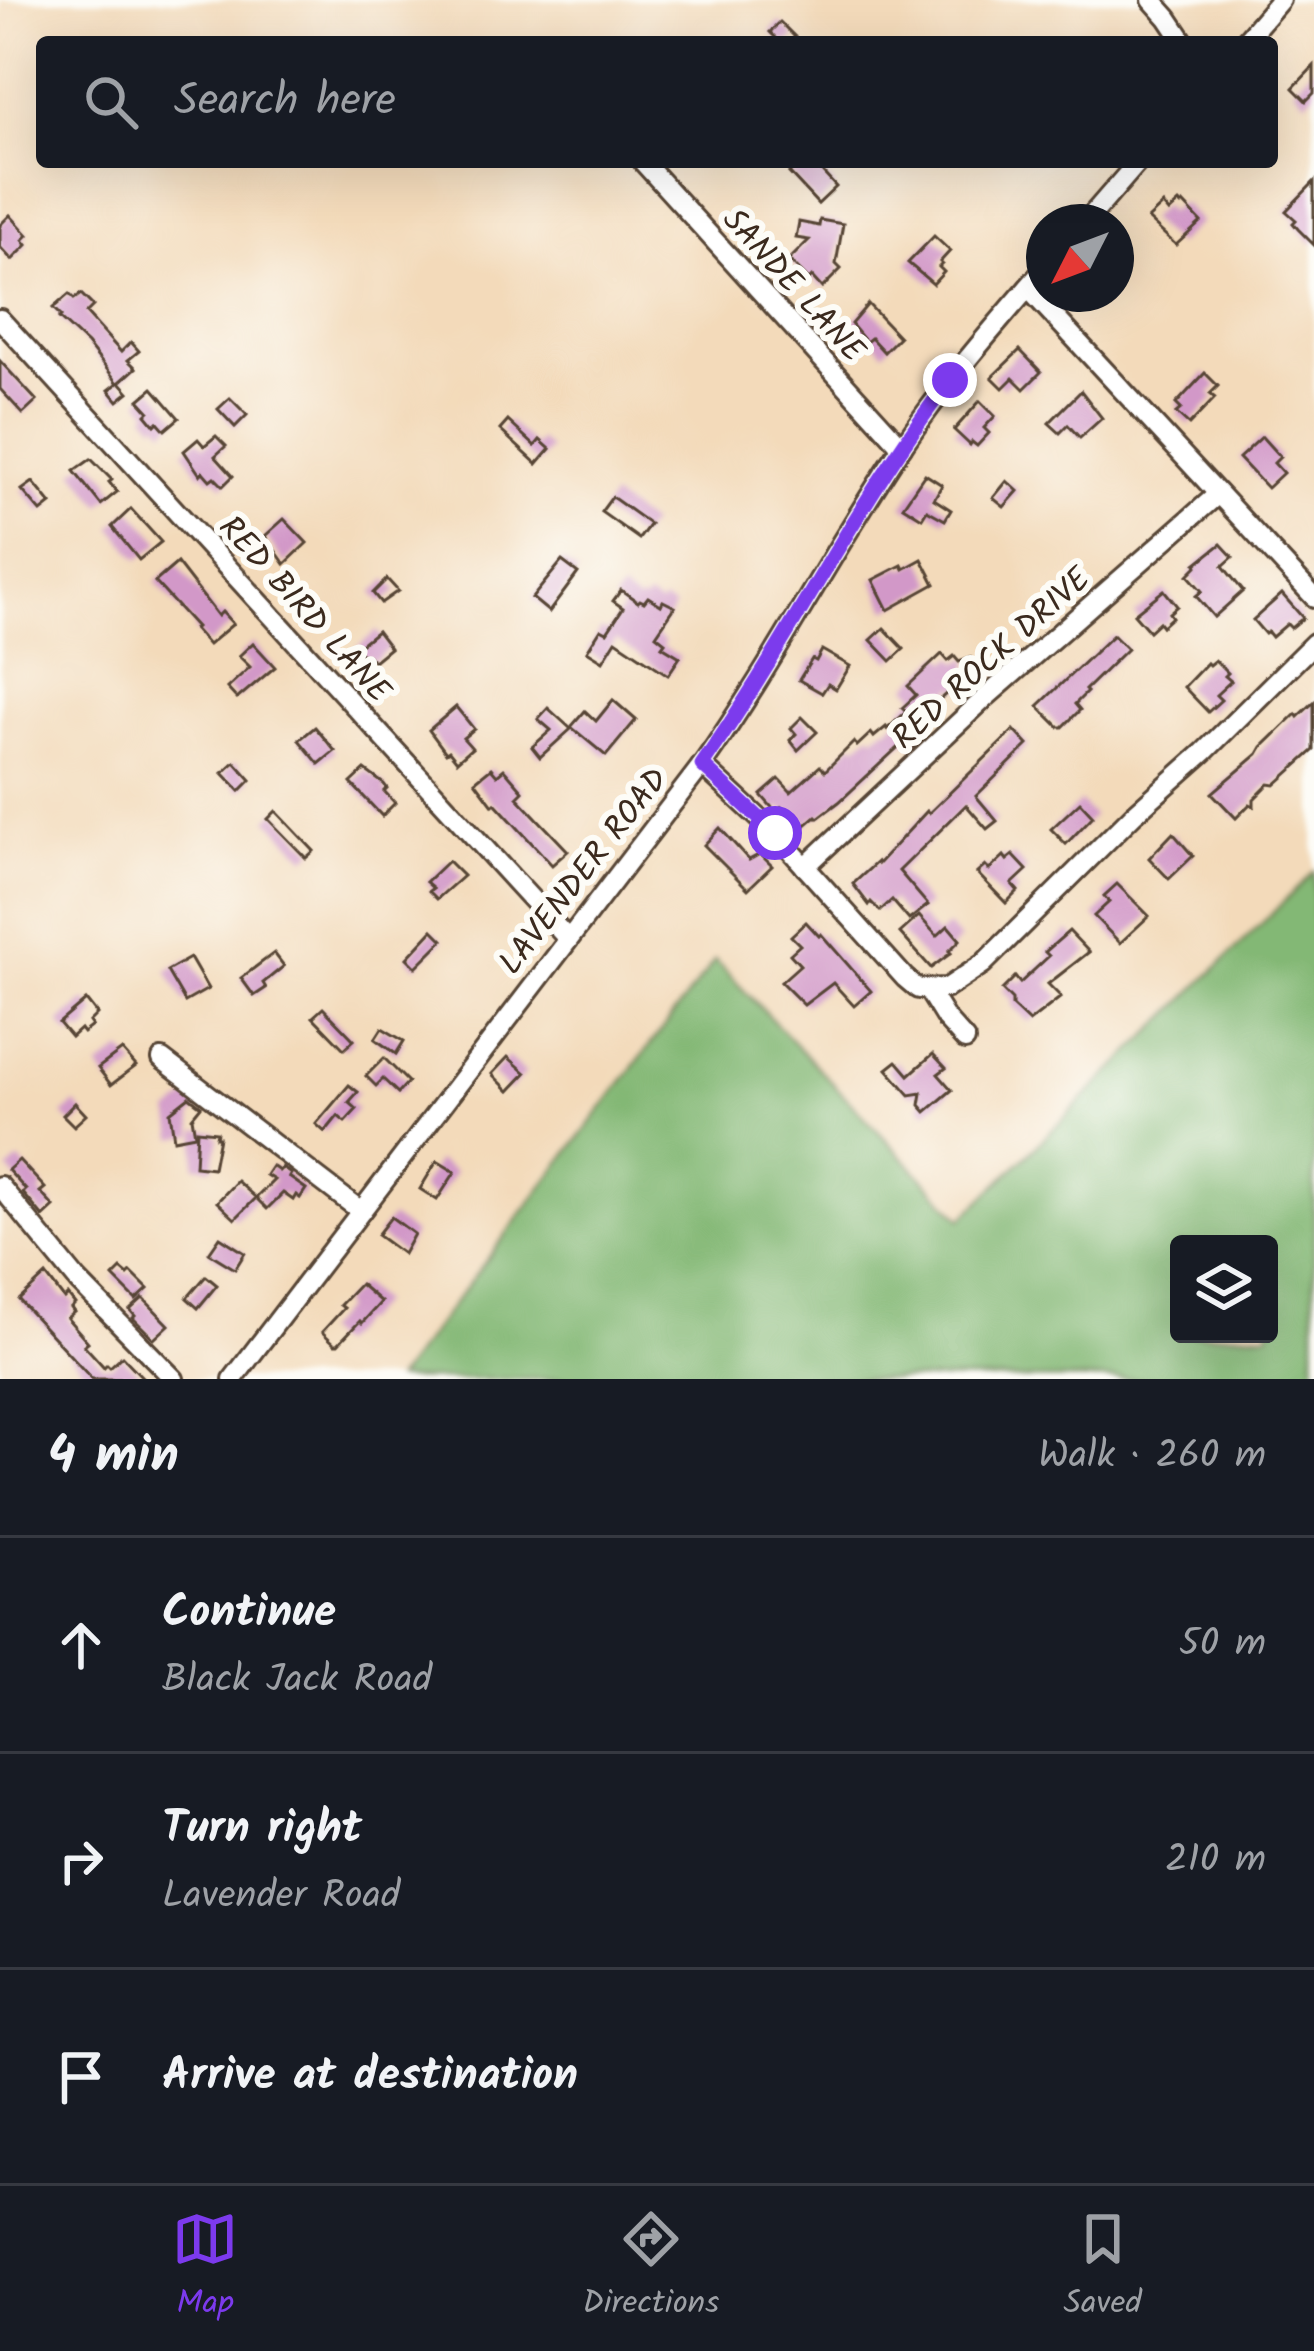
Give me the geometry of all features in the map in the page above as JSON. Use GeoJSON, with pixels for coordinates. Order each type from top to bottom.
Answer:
{"type":"FeatureCollection","features":[{"type":"Feature","properties":{"kind":"street"},"geometry":{"type":"LineString","coordinates":[[1152,0],[1180,36]]}},
{"type":"Feature","properties":{"kind":"street"},"geometry":{"type":"LineString","coordinates":[[1249,36],[1280,0]]}},
{"type":"Feature","properties":{"kind":"street","name":"SANDE LANE"},"geometry":{"type":"LineString","coordinates":[[648,168],[902,447]]}},
{"type":"Feature","properties":{"kind":"street"},"geometry":{"type":"LineString","coordinates":[[1102,204],[1133,168]]}},
{"type":"Feature","properties":{"kind":"street","name":"LAVENDER ROAD"},"geometry":{"type":"LineString","coordinates":[[233,1379],[702,765],[902,447],[950,380],[1026,290]]}},
{"type":"Feature","properties":{"kind":"street"},"geometry":{"type":"LineString","coordinates":[[1050,312],[1314,597]]}},
{"type":"Feature","properties":{"kind":"street","name":"RED BIRD LANE"},"geometry":{"type":"LineString","coordinates":[[0,319],[567,938]]}},
{"type":"Feature","properties":{"kind":"street","name":"RED ROCK DRIVE"},"geometry":{"type":"LineString","coordinates":[[806,867],[985,698],[1218,494]]}},
{"type":"Feature","properties":{"kind":"street"},"geometry":{"type":"LineString","coordinates":[[702,765],[775,833],[904,978],[918,989],[947,988],[970,975],[1314,644]]}},
{"type":"Feature","properties":{"kind":"street"},"geometry":{"type":"LineString","coordinates":[[928,991],[964,1040]]}},
{"type":"Feature","properties":{"kind":"street"},"geometry":{"type":"LineString","coordinates":[[163,1059],[361,1211]]}},
{"type":"Feature","properties":{"kind":"street"},"geometry":{"type":"LineString","coordinates":[[0,1186],[78,1281],[174,1379]]}},
{"type":"Feature","properties":{"kind":"green space"},"geometry":{"type":"Polygon","coordinates":[[[1314,872],[1314,1379],[396,1379],[715,960],[962,1219],[1314,872]]]}},
{"type":"Feature","properties":{"kind":"building"},"geometry":{"type":"Polygon","coordinates":[[[780,22],[794,36],[774,36],[770,32],[780,22]]]}},
{"type":"Feature","properties":{"kind":"building"},"geometry":{"type":"Polygon","coordinates":[[[1314,66],[1314,93],[1306,101],[1293,88],[1314,66]]]}},
{"type":"Feature","properties":{"kind":"building"},"geometry":{"type":"Polygon","coordinates":[[[794,168],[819,168],[836,187],[818,204],[789,173],[794,168]]]}},
{"type":"Feature","properties":{"kind":"building"},"geometry":{"type":"Polygon","coordinates":[[[1314,182],[1314,245],[1286,211],[1314,182]]]}},
{"type":"Feature","properties":{"kind":"building"},"geometry":{"type":"Polygon","coordinates":[[[1179,203],[1201,222],[1176,245],[1148,219],[1163,205],[1169,212],[1179,203]]]}},
{"type":"Feature","properties":{"kind":"building"},"geometry":{"type":"Polygon","coordinates":[[[10,215],[28,235],[23,240],[27,245],[12,260],[0,247],[0,225],[10,215]]]}},
{"type":"Feature","properties":{"kind":"building"},"geometry":{"type":"Polygon","coordinates":[[[820,220],[843,224],[836,264],[841,269],[822,288],[789,260],[809,240],[796,238],[799,222],[819,226],[820,220]]]}},
{"type":"Feature","properties":{"kind":"building"},"geometry":{"type":"Polygon","coordinates":[[[934,236],[950,251],[940,262],[944,272],[933,284],[908,263],[934,236]]]}},
{"type":"Feature","properties":{"kind":"building"},"geometry":{"type":"Polygon","coordinates":[[[69,294],[74,299],[81,294],[93,306],[86,313],[121,352],[131,342],[139,351],[128,360],[136,368],[120,382],[129,392],[118,401],[109,390],[118,383],[53,308],[69,294]]]}},
{"type":"Feature","properties":{"kind":"building"},"geometry":{"type":"Polygon","coordinates":[[[868,304],[899,337],[884,352],[871,338],[866,342],[851,324],[868,304]]]}},
{"type":"Feature","properties":{"kind":"building"},"geometry":{"type":"Polygon","coordinates":[[[1020,350],[1041,372],[1024,389],[1013,378],[1003,388],[992,377],[1020,350]]]}},
{"type":"Feature","properties":{"kind":"building"},"geometry":{"type":"Polygon","coordinates":[[[0,361],[37,401],[23,414],[0,389],[0,361]]]}},
{"type":"Feature","properties":{"kind":"building"},"geometry":{"type":"Polygon","coordinates":[[[1205,373],[1218,386],[1210,394],[1215,398],[1189,425],[1176,413],[1181,409],[1176,404],[1205,373]]]}},
{"type":"Feature","properties":{"kind":"building"},"geometry":{"type":"Polygon","coordinates":[[[153,388],[179,418],[165,430],[158,422],[155,425],[139,400],[153,388]]]}},
{"type":"Feature","properties":{"kind":"building"},"geometry":{"type":"Polygon","coordinates":[[[1081,391],[1102,418],[1080,438],[1068,425],[1060,433],[1049,423],[1081,391]]]}},
{"type":"Feature","properties":{"kind":"building"},"geometry":{"type":"Polygon","coordinates":[[[230,398],[247,415],[235,427],[218,409],[230,398]]]}},
{"type":"Feature","properties":{"kind":"building"},"geometry":{"type":"Polygon","coordinates":[[[980,401],[995,416],[984,428],[989,433],[977,446],[970,445],[954,430],[980,401]]]}},
{"type":"Feature","properties":{"kind":"building"},"geometry":{"type":"Polygon","coordinates":[[[508,421],[535,446],[540,440],[550,449],[537,464],[500,430],[508,421]]]}},
{"type":"Feature","properties":{"kind":"building"},"geometry":{"type":"Polygon","coordinates":[[[216,436],[226,446],[215,456],[233,476],[223,486],[214,477],[200,475],[184,451],[198,439],[204,446],[216,436]]]}},
{"type":"Feature","properties":{"kind":"building"},"geometry":{"type":"Polygon","coordinates":[[[1262,437],[1280,457],[1274,463],[1283,473],[1267,488],[1239,458],[1262,437]]]}},
{"type":"Feature","properties":{"kind":"building"},"geometry":{"type":"Polygon","coordinates":[[[91,459],[117,492],[101,505],[74,471],[91,459]]]}},
{"type":"Feature","properties":{"kind":"building"},"geometry":{"type":"Polygon","coordinates":[[[925,474],[942,485],[934,499],[951,510],[945,520],[927,510],[922,518],[903,506],[925,474]]]}},
{"type":"Feature","properties":{"kind":"building"},"geometry":{"type":"Polygon","coordinates":[[[1007,481],[1018,491],[1004,507],[993,498],[1007,481]]]}},
{"type":"Feature","properties":{"kind":"building"},"geometry":{"type":"Polygon","coordinates":[[[33,482],[51,504],[41,512],[22,490],[33,482]]]}},
{"type":"Feature","properties":{"kind":"building"},"geometry":{"type":"Polygon","coordinates":[[[612,497],[650,524],[639,539],[601,512],[612,497]]]}},
{"type":"Feature","properties":{"kind":"building"},"geometry":{"type":"Polygon","coordinates":[[[131,509],[161,542],[139,560],[112,527],[131,509]]]}},
{"type":"Feature","properties":{"kind":"building"},"geometry":{"type":"Polygon","coordinates":[[[284,519],[307,543],[285,564],[265,536],[284,519]]]}},
{"type":"Feature","properties":{"kind":"building"},"geometry":{"type":"Polygon","coordinates":[[[1221,544],[1233,557],[1223,566],[1243,591],[1214,617],[1196,596],[1202,591],[1188,575],[1221,544]]]}},
{"type":"Feature","properties":{"kind":"building"},"geometry":{"type":"Polygon","coordinates":[[[922,559],[935,584],[888,610],[873,580],[922,559]]]}},
{"type":"Feature","properties":{"kind":"building"},"geometry":{"type":"Polygon","coordinates":[[[562,561],[578,573],[549,612],[532,598],[562,561]]]}},
{"type":"Feature","properties":{"kind":"building"},"geometry":{"type":"Polygon","coordinates":[[[177,563],[218,616],[222,612],[233,624],[208,645],[155,582],[177,563]]]}},
{"type":"Feature","properties":{"kind":"building"},"geometry":{"type":"Polygon","coordinates":[[[387,579],[398,591],[381,603],[373,593],[387,579]]]}},
{"type":"Feature","properties":{"kind":"building"},"geometry":{"type":"Polygon","coordinates":[[[621,590],[638,602],[648,597],[675,607],[656,635],[665,642],[662,646],[680,657],[668,675],[616,640],[603,661],[587,651],[623,608],[613,601],[621,590]]]}},
{"type":"Feature","properties":{"kind":"building"},"geometry":{"type":"Polygon","coordinates":[[[1164,590],[1177,606],[1162,626],[1159,622],[1149,631],[1134,614],[1164,590]]]}},
{"type":"Feature","properties":{"kind":"building"},"geometry":{"type":"Polygon","coordinates":[[[1282,594],[1303,618],[1272,637],[1253,620],[1282,594]]]}},
{"type":"Feature","properties":{"kind":"building"},"geometry":{"type":"Polygon","coordinates":[[[884,628],[904,649],[891,661],[871,640],[884,628]]]}},
{"type":"Feature","properties":{"kind":"building"},"geometry":{"type":"Polygon","coordinates":[[[377,631],[390,648],[374,661],[357,647],[377,631]]]}},
{"type":"Feature","properties":{"kind":"building"},"geometry":{"type":"Polygon","coordinates":[[[1113,635],[1127,649],[1085,690],[1075,704],[1080,710],[1059,727],[1038,706],[1113,635]]]}},
{"type":"Feature","properties":{"kind":"building"},"geometry":{"type":"Polygon","coordinates":[[[253,643],[275,667],[237,699],[227,688],[250,667],[239,656],[253,643]]]}},
{"type":"Feature","properties":{"kind":"building"},"geometry":{"type":"Polygon","coordinates":[[[822,650],[850,666],[836,689],[828,684],[822,693],[799,680],[822,650]]]}},
{"type":"Feature","properties":{"kind":"building"},"geometry":{"type":"Polygon","coordinates":[[[942,654],[948,661],[954,656],[959,662],[970,658],[967,671],[972,677],[931,707],[935,711],[920,733],[924,737],[914,747],[907,739],[839,802],[801,829],[781,807],[776,812],[761,795],[779,779],[791,792],[820,766],[825,771],[854,742],[857,746],[871,733],[874,737],[887,729],[916,695],[908,686],[942,654]]]}},
{"type":"Feature","properties":{"kind":"building"},"geometry":{"type":"Polygon","coordinates":[[[1215,660],[1231,681],[1216,695],[1221,700],[1208,712],[1184,687],[1215,660]]]}},
{"type":"Feature","properties":{"kind":"building"},"geometry":{"type":"Polygon","coordinates":[[[613,700],[636,720],[606,756],[571,727],[585,711],[596,721],[613,700]]]}},
{"type":"Feature","properties":{"kind":"building"},"geometry":{"type":"Polygon","coordinates":[[[1314,702],[1314,750],[1275,785],[1269,784],[1254,799],[1254,806],[1250,804],[1236,818],[1212,793],[1314,702]]]}},
{"type":"Feature","properties":{"kind":"building"},"geometry":{"type":"Polygon","coordinates":[[[456,707],[474,729],[463,738],[472,748],[457,761],[429,730],[456,707]]]}},
{"type":"Feature","properties":{"kind":"building"},"geometry":{"type":"Polygon","coordinates":[[[548,708],[571,729],[540,757],[532,747],[551,730],[538,719],[548,708]]]}},
{"type":"Feature","properties":{"kind":"building"},"geometry":{"type":"Polygon","coordinates":[[[802,717],[817,732],[798,750],[790,740],[796,734],[791,728],[802,717]]]}},
{"type":"Feature","properties":{"kind":"building"},"geometry":{"type":"Polygon","coordinates":[[[315,727],[335,751],[319,764],[299,740],[315,727]]]}},
{"type":"Feature","properties":{"kind":"building"},"geometry":{"type":"Polygon","coordinates":[[[1014,730],[1028,745],[976,796],[997,821],[987,829],[966,805],[899,871],[928,905],[909,920],[892,900],[880,911],[869,905],[853,884],[1014,730]]]}},
{"type":"Feature","properties":{"kind":"building"},"geometry":{"type":"Polygon","coordinates":[[[235,762],[251,780],[240,791],[223,773],[235,762]]]}},
{"type":"Feature","properties":{"kind":"building"},"geometry":{"type":"Polygon","coordinates":[[[491,768],[497,775],[504,769],[523,791],[517,797],[568,851],[552,865],[475,781],[491,768]]]}},
{"type":"Feature","properties":{"kind":"building"},"geometry":{"type":"Polygon","coordinates":[[[365,770],[384,784],[395,803],[382,816],[351,783],[365,770]]]}},
{"type":"Feature","properties":{"kind":"building"},"geometry":{"type":"Polygon","coordinates":[[[1080,802],[1093,816],[1066,844],[1051,829],[1080,802]]]}},
{"type":"Feature","properties":{"kind":"building"},"geometry":{"type":"Polygon","coordinates":[[[276,811],[314,851],[306,858],[268,819],[276,811]]]}},
{"type":"Feature","properties":{"kind":"building"},"geometry":{"type":"Polygon","coordinates":[[[720,828],[749,860],[760,854],[772,866],[748,889],[704,845],[720,828]]]}},
{"type":"Feature","properties":{"kind":"building"},"geometry":{"type":"Polygon","coordinates":[[[1173,833],[1193,856],[1169,879],[1149,858],[1173,833]]]}},
{"type":"Feature","properties":{"kind":"building"},"geometry":{"type":"Polygon","coordinates":[[[1013,855],[1027,870],[1012,884],[1018,891],[1006,903],[977,873],[1013,855]]]}},
{"type":"Feature","properties":{"kind":"building"},"geometry":{"type":"Polygon","coordinates":[[[448,861],[463,876],[437,899],[426,882],[448,861]]]}},
{"type":"Feature","properties":{"kind":"building"},"geometry":{"type":"Polygon","coordinates":[[[1117,884],[1149,916],[1120,943],[1094,916],[1109,902],[1104,896],[1117,884]]]}},
{"type":"Feature","properties":{"kind":"building"},"geometry":{"type":"Polygon","coordinates":[[[919,916],[937,936],[948,926],[960,940],[931,968],[900,933],[919,916]]]}},
{"type":"Feature","properties":{"kind":"building"},"geometry":{"type":"Polygon","coordinates":[[[806,922],[871,991],[854,1006],[833,983],[804,1005],[781,982],[800,965],[790,954],[800,945],[791,936],[806,922]]]}},
{"type":"Feature","properties":{"kind":"building"},"geometry":{"type":"Polygon","coordinates":[[[433,930],[443,940],[416,967],[407,958],[433,930]]]}},
{"type":"Feature","properties":{"kind":"building"},"geometry":{"type":"Polygon","coordinates":[[[1069,931],[1089,952],[1048,984],[1061,997],[1029,1022],[1002,990],[1015,977],[1020,983],[1069,931]]]}},
{"type":"Feature","properties":{"kind":"building"},"geometry":{"type":"Polygon","coordinates":[[[274,953],[284,966],[254,996],[241,978],[274,953]]]}},
{"type":"Feature","properties":{"kind":"building"},"geometry":{"type":"Polygon","coordinates":[[[190,958],[208,989],[185,1002],[167,971],[190,958]]]}},
{"type":"Feature","properties":{"kind":"building"},"geometry":{"type":"Polygon","coordinates":[[[86,1000],[97,1014],[89,1022],[92,1026],[71,1037],[59,1023],[86,1000]]]}},
{"type":"Feature","properties":{"kind":"building"},"geometry":{"type":"Polygon","coordinates":[[[323,1008],[354,1040],[344,1049],[313,1017],[323,1008]]]}},
{"type":"Feature","properties":{"kind":"building"},"geometry":{"type":"Polygon","coordinates":[[[382,1028],[404,1041],[396,1054],[375,1039],[382,1028]]]}},
{"type":"Feature","properties":{"kind":"building"},"geometry":{"type":"Polygon","coordinates":[[[122,1050],[136,1066],[111,1085],[98,1068],[122,1050]]]}},
{"type":"Feature","properties":{"kind":"building"},"geometry":{"type":"Polygon","coordinates":[[[933,1054],[946,1068],[938,1074],[952,1090],[926,1112],[920,1105],[922,1093],[910,1095],[887,1069],[897,1061],[909,1075],[933,1054]]]}},
{"type":"Feature","properties":{"kind":"building"},"geometry":{"type":"Polygon","coordinates":[[[508,1057],[526,1073],[509,1091],[492,1074],[508,1057]]]}},
{"type":"Feature","properties":{"kind":"building"},"geometry":{"type":"Polygon","coordinates":[[[384,1058],[408,1082],[398,1093],[383,1079],[376,1086],[366,1076],[384,1058]]]}},
{"type":"Feature","properties":{"kind":"building"},"geometry":{"type":"Polygon","coordinates":[[[349,1085],[358,1092],[349,1102],[357,1109],[345,1122],[338,1116],[325,1132],[316,1124],[349,1085]]]}},
{"type":"Feature","properties":{"kind":"building"},"geometry":{"type":"Polygon","coordinates":[[[189,1097],[201,1106],[192,1117],[195,1135],[174,1139],[170,1112],[189,1097]]]}},
{"type":"Feature","properties":{"kind":"building"},"geometry":{"type":"Polygon","coordinates":[[[75,1103],[86,1115],[74,1126],[63,1115],[75,1103]]]}},
{"type":"Feature","properties":{"kind":"building"},"geometry":{"type":"Polygon","coordinates":[[[197,1130],[217,1132],[213,1168],[195,1166],[197,1130]]]}},
{"type":"Feature","properties":{"kind":"building"},"geometry":{"type":"Polygon","coordinates":[[[19,1160],[45,1188],[40,1192],[54,1207],[43,1217],[8,1170],[19,1160]]]}},
{"type":"Feature","properties":{"kind":"building"},"geometry":{"type":"Polygon","coordinates":[[[437,1161],[455,1172],[437,1200],[420,1189],[437,1161]]]}},
{"type":"Feature","properties":{"kind":"building"},"geometry":{"type":"Polygon","coordinates":[[[272,1166],[291,1174],[306,1189],[293,1200],[283,1193],[267,1209],[256,1198],[274,1180],[266,1175],[272,1166]]]}},
{"type":"Feature","properties":{"kind":"building"},"geometry":{"type":"Polygon","coordinates":[[[237,1181],[256,1198],[235,1219],[217,1202],[237,1181]]]}},
{"type":"Feature","properties":{"kind":"building"},"geometry":{"type":"Polygon","coordinates":[[[391,1217],[414,1234],[403,1254],[377,1235],[391,1217]]]}},
{"type":"Feature","properties":{"kind":"building"},"geometry":{"type":"Polygon","coordinates":[[[220,1237],[245,1253],[235,1269],[209,1253],[220,1237]]]}},
{"type":"Feature","properties":{"kind":"building"},"geometry":{"type":"Polygon","coordinates":[[[121,1269],[148,1289],[136,1300],[113,1277],[121,1269]]]}},
{"type":"Feature","properties":{"kind":"building"},"geometry":{"type":"Polygon","coordinates":[[[46,1275],[64,1299],[68,1295],[75,1304],[67,1318],[104,1367],[122,1356],[144,1379],[92,1379],[19,1300],[46,1275]]]}},
{"type":"Feature","properties":{"kind":"building"},"geometry":{"type":"Polygon","coordinates":[[[206,1276],[217,1285],[198,1308],[187,1298],[206,1276]]]}},
{"type":"Feature","properties":{"kind":"building"},"geometry":{"type":"Polygon","coordinates":[[[360,1284],[381,1302],[335,1344],[322,1332],[360,1284]]]}},
{"type":"Feature","properties":{"kind":"building"},"geometry":{"type":"Polygon","coordinates":[[[143,1298],[169,1325],[154,1339],[130,1310],[143,1298]]]}},
{"type":"Feature","properties":{"kind":"route"},"geometry":{"type":"LineString","coordinates":[[775,833],[702,765],[883,476],[950,380]]}}]}
